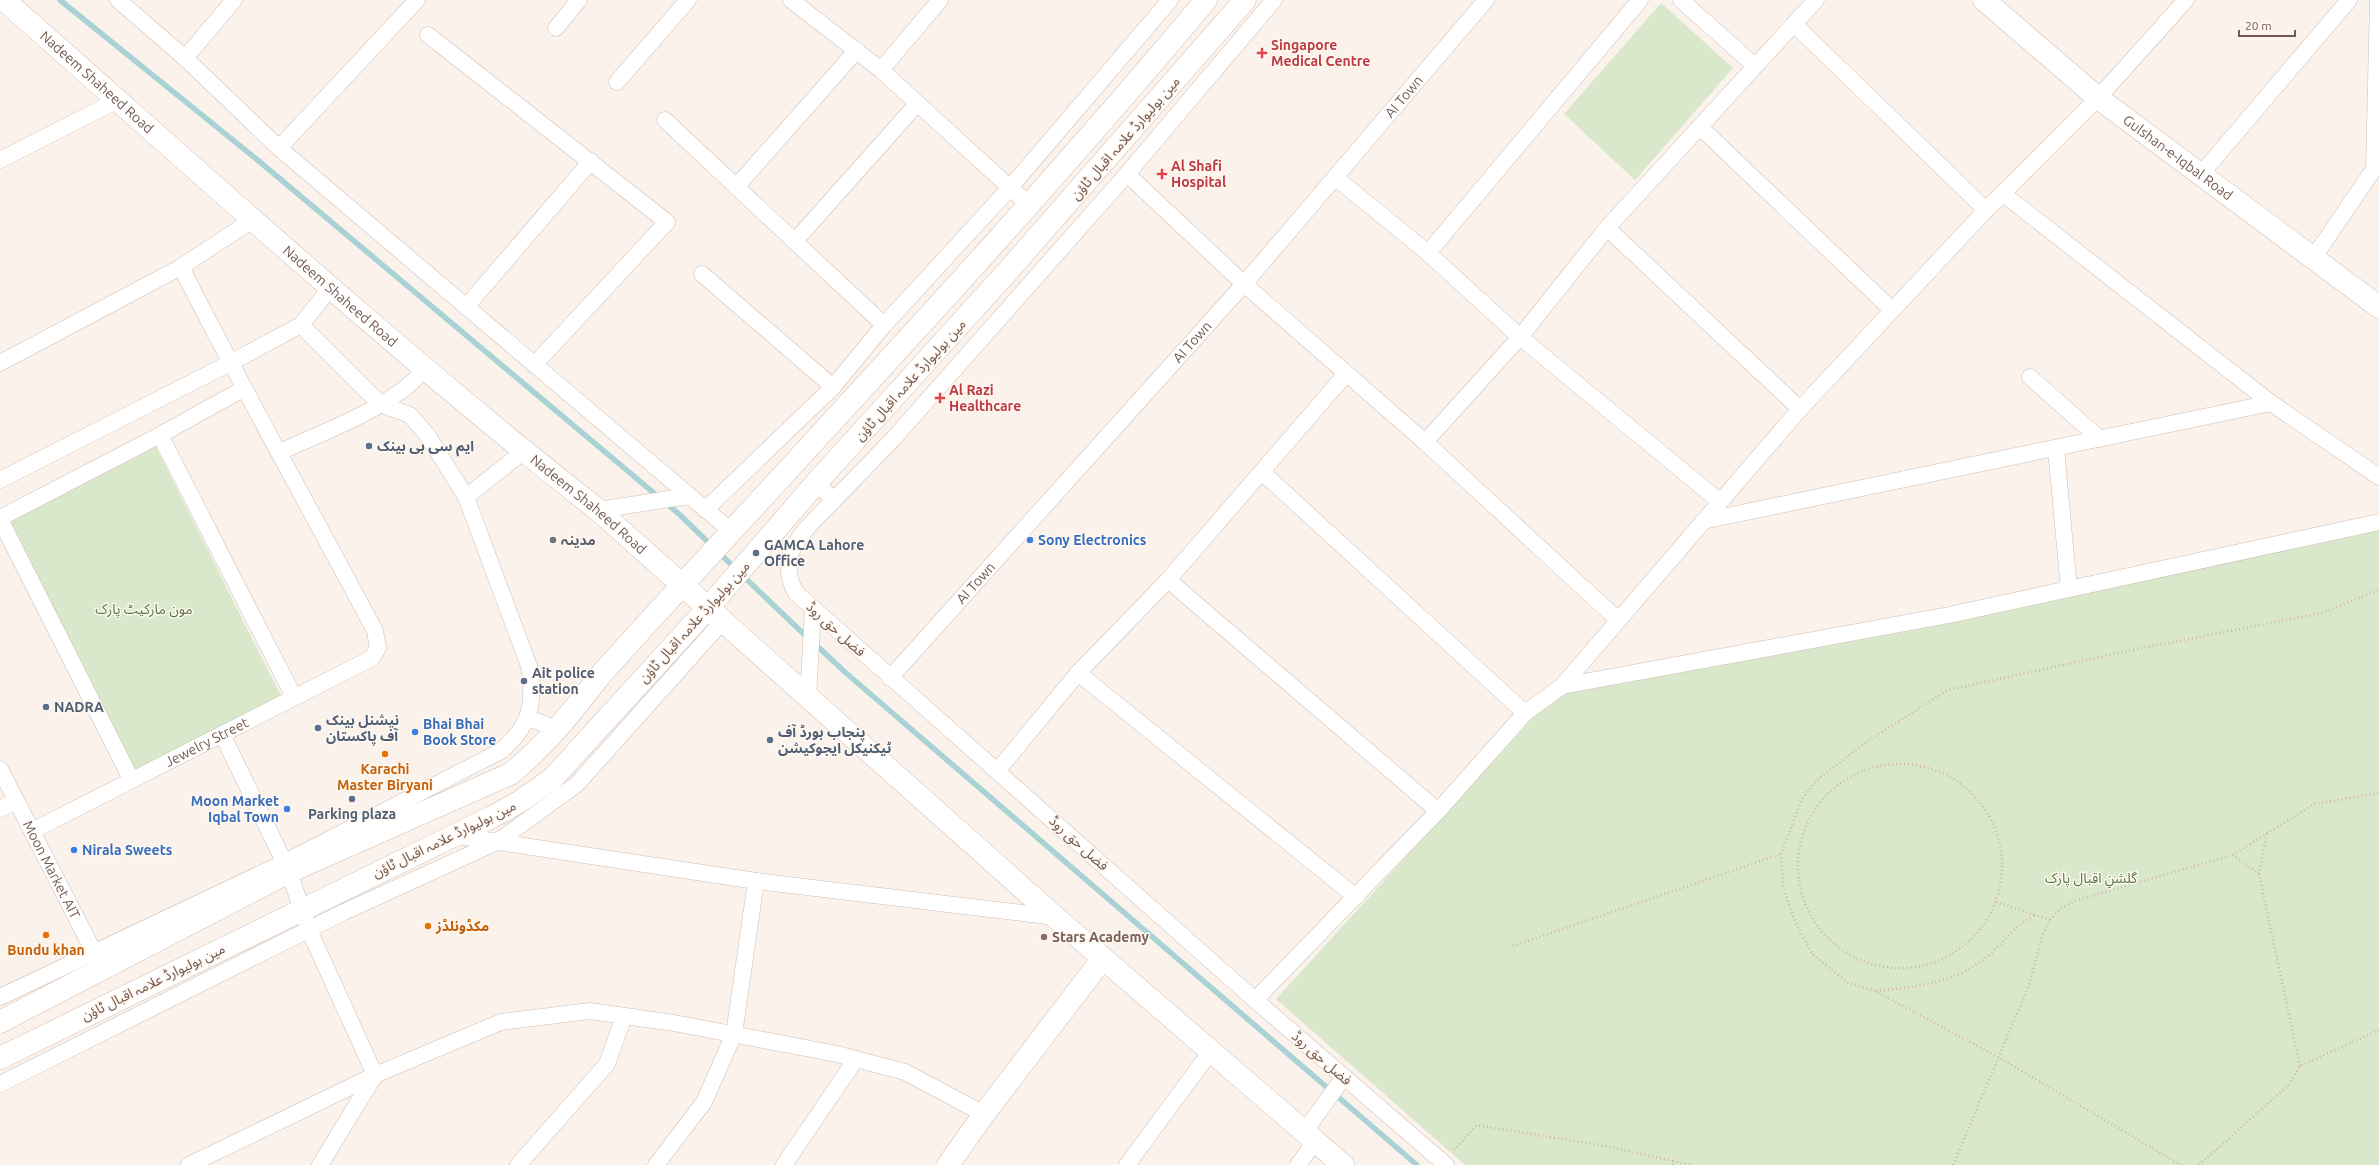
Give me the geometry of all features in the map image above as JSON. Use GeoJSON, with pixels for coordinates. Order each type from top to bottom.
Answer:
{"type":"FeatureCollection","features":[{"type":"Feature","properties":{"kind":"main road","name":"Nadeem Shaheed Road"},"geometry":{"type":"LineString","coordinates":[[4,0],[424,368],[523,452],[598,510],[681,585]]}},
{"type":"Feature","properties":{"kind":"main road","name":"مین بولیوارڈ علامہ اقبال ٹاؤن"},"geometry":{"type":"LineString","coordinates":[[681,585],[1029,205],[1135,85],[1206,0]]}},
{"type":"Feature","properties":{"kind":"main road","name":"مین بولیوارڈ علامہ اقبال ٹاؤن"},"geometry":{"type":"LineString","coordinates":[[0,1058],[519,802],[552,779],[716,609],[748,561],[816,483],[1007,272],[1245,0]]}},
{"type":"Feature","properties":{"kind":"main road","name":"Gulshan-e-Iqbal Road"},"geometry":{"type":"LineString","coordinates":[[1986,1],[2098,98],[2202,173],[2379,307]]}},
{"type":"Feature","properties":{"kind":"main road"},"geometry":{"type":"LineString","coordinates":[[0,1022],[98,960],[287,867],[510,774],[530,758],[558,729],[603,672],[681,585],[716,609],[808,699],[1055,917],[1343,1165]]}},
{"type":"Feature","properties":{"kind":"main road"},"geometry":{"type":"LineString","coordinates":[[948,1165],[984,1114],[1103,958]]}},
{"type":"Feature","properties":{"kind":"street"},"geometry":{"type":"LineString","coordinates":[[118,0],[185,58],[279,148],[534,365],[684,497],[705,510],[727,535]]}},
{"type":"Feature","properties":{"kind":"street"},"geometry":{"type":"LineString","coordinates":[[185,58],[234,0]]}},
{"type":"Feature","properties":{"kind":"street"},"geometry":{"type":"LineString","coordinates":[[279,148],[417,0]]}},
{"type":"Feature","properties":{"kind":"street"},"geometry":{"type":"LineString","coordinates":[[556,28],[579,0]]}},
{"type":"Feature","properties":{"kind":"street"},"geometry":{"type":"LineString","coordinates":[[618,82],[688,0]]}},
{"type":"Feature","properties":{"kind":"street"},"geometry":{"type":"LineString","coordinates":[[791,0],[881,70],[1009,189],[1029,205]]}},
{"type":"Feature","properties":{"kind":"street"},"geometry":{"type":"LineString","coordinates":[[881,70],[940,0]]}},
{"type":"Feature","properties":{"kind":"street"},"geometry":{"type":"LineString","coordinates":[[705,510],[834,387],[884,325],[1009,189],[1170,0]]}},
{"type":"Feature","properties":{"kind":"street","name":"فضل حق روڈ"},"geometry":{"type":"LineString","coordinates":[[1274,0],[1127,174],[899,432],[797,541],[791,549],[788,560],[791,583],[796,593],[890,678],[998,770],[1255,1000],[1341,1081],[1445,1164]]}},
{"type":"Feature","properties":{"kind":"street","name":"AI Town"},"geometry":{"type":"LineString","coordinates":[[890,678],[1244,284],[1336,178],[1486,0]]}},
{"type":"Feature","properties":{"kind":"street"},"geometry":{"type":"LineString","coordinates":[[1428,253],[1640,0]]}},
{"type":"Feature","properties":{"kind":"street"},"geometry":{"type":"LineString","coordinates":[[1681,0],[1755,66]]}},
{"type":"Feature","properties":{"kind":"street"},"geometry":{"type":"LineString","coordinates":[[1425,442],[1520,337],[1608,228],[1816,0]]}},
{"type":"Feature","properties":{"kind":"street"},"geometry":{"type":"LineString","coordinates":[[1255,1000],[1438,811],[1525,713],[1562,686],[1719,501],[1800,409],[2002,193],[2098,98],[2186,0]]}},
{"type":"Feature","properties":{"kind":"street"},"geometry":{"type":"LineString","coordinates":[[2202,173],[2349,0]]}},
{"type":"Feature","properties":{"kind":"street"},"geometry":{"type":"LineString","coordinates":[[2314,257],[2377,169],[2378,0]]}},
{"type":"Feature","properties":{"kind":"street"},"geometry":{"type":"LineString","coordinates":[[1794,24],[1986,210]]}},
{"type":"Feature","properties":{"kind":"street"},"geometry":{"type":"LineString","coordinates":[[428,35],[591,161],[666,222],[534,365]]}},
{"type":"Feature","properties":{"kind":"street"},"geometry":{"type":"LineString","coordinates":[[736,187],[857,50]]}},
{"type":"Feature","properties":{"kind":"street"},"geometry":{"type":"LineString","coordinates":[[0,160],[118,100]]}},
{"type":"Feature","properties":{"kind":"street"},"geometry":{"type":"LineString","coordinates":[[795,241],[917,104]]}},
{"type":"Feature","properties":{"kind":"street"},"geometry":{"type":"LineString","coordinates":[[665,120],[884,325]]}},
{"type":"Feature","properties":{"kind":"street"},"geometry":{"type":"LineString","coordinates":[[1700,127],[1892,310]]}},
{"type":"Feature","properties":{"kind":"street"},"geometry":{"type":"LineString","coordinates":[[466,307],[591,161]]}},
{"type":"Feature","properties":{"kind":"street"},"geometry":{"type":"LineString","coordinates":[[1127,174],[1244,284],[1425,442],[1617,620]]}},
{"type":"Feature","properties":{"kind":"street"},"geometry":{"type":"LineString","coordinates":[[1336,178],[1428,253],[1520,337],[1719,501]]}},
{"type":"Feature","properties":{"kind":"street"},"geometry":{"type":"LineString","coordinates":[[2002,193],[2271,403],[2379,477]]}},
{"type":"Feature","properties":{"kind":"street"},"geometry":{"type":"LineString","coordinates":[[0,363],[181,267],[254,220]]}},
{"type":"Feature","properties":{"kind":"street"},"geometry":{"type":"LineString","coordinates":[[1608,228],[1800,409]]}},
{"type":"Feature","properties":{"kind":"street"},"geometry":{"type":"LineString","coordinates":[[181,267],[243,389],[280,452],[380,404],[417,380],[424,368]]}},
{"type":"Feature","properties":{"kind":"street"},"geometry":{"type":"LineString","coordinates":[[702,274],[834,387]]}},
{"type":"Feature","properties":{"kind":"street"},"geometry":{"type":"LineString","coordinates":[[0,480],[230,363],[301,325],[331,287]]}},
{"type":"Feature","properties":{"kind":"street"},"geometry":{"type":"LineString","coordinates":[[287,867],[501,751],[521,731],[528,718],[532,692],[529,666],[466,497],[428,436],[410,415],[380,404],[301,325]]}},
{"type":"Feature","properties":{"kind":"street"},"geometry":{"type":"LineString","coordinates":[[998,770],[1078,673],[1168,580],[1346,374]]}},
{"type":"Feature","properties":{"kind":"street"},"geometry":{"type":"LineString","coordinates":[[2030,377],[2100,439]]}},
{"type":"Feature","properties":{"kind":"street"},"geometry":{"type":"LineString","coordinates":[[131,780],[0,518],[160,435],[243,389]]}},
{"type":"Feature","properties":{"kind":"street"},"geometry":{"type":"LineString","coordinates":[[1703,521],[2056,449],[2271,403]]}},
{"type":"Feature","properties":{"kind":"street"},"geometry":{"type":"LineString","coordinates":[[160,435],[294,697]]}},
{"type":"Feature","properties":{"kind":"street"},"geometry":{"type":"LineString","coordinates":[[2056,449],[2070,589]]}},
{"type":"Feature","properties":{"kind":"street","name":"Jewelry Street"},"geometry":{"type":"LineString","coordinates":[[32,832],[372,658],[378,648],[375,631],[280,452]]}},
{"type":"Feature","properties":{"kind":"street"},"geometry":{"type":"LineString","coordinates":[[466,497],[523,452]]}},
{"type":"Feature","properties":{"kind":"street"},"geometry":{"type":"LineString","coordinates":[[1262,472],[1525,713]]}},
{"type":"Feature","properties":{"kind":"street"},"geometry":{"type":"LineString","coordinates":[[816,483],[834,500]]}},
{"type":"Feature","properties":{"kind":"street"},"geometry":{"type":"LineString","coordinates":[[598,510],[684,497]]}},
{"type":"Feature","properties":{"kind":"street"},"geometry":{"type":"LineString","coordinates":[[1562,686],[1949,615],[2379,522]]}},
{"type":"Feature","properties":{"kind":"street"},"geometry":{"type":"LineString","coordinates":[[1168,580],[1438,811]]}},
{"type":"Feature","properties":{"kind":"street"},"geometry":{"type":"LineString","coordinates":[[808,699],[813,608]]}},
{"type":"Feature","properties":{"kind":"street"},"geometry":{"type":"LineString","coordinates":[[0,1084],[309,930],[497,842],[577,784],[716,609]]}},
{"type":"Feature","properties":{"kind":"street"},"geometry":{"type":"LineString","coordinates":[[1078,673],[1356,897]]}},
{"type":"Feature","properties":{"kind":"street"},"geometry":{"type":"LineString","coordinates":[[528,718],[558,729]]}},
{"type":"Feature","properties":{"kind":"street"},"geometry":{"type":"LineString","coordinates":[[222,734],[287,867],[309,930],[375,1075]]}},
{"type":"Feature","properties":{"kind":"street","name":"Moon Market AIT"},"geometry":{"type":"LineString","coordinates":[[0,770],[98,960]]}},
{"type":"Feature","properties":{"kind":"street"},"geometry":{"type":"LineString","coordinates":[[0,809],[16,801]]}},
{"type":"Feature","properties":{"kind":"street"},"geometry":{"type":"LineString","coordinates":[[452,835],[756,882],[1055,917]]}},
{"type":"Feature","properties":{"kind":"street"},"geometry":{"type":"LineString","coordinates":[[656,1165],[704,1102],[734,1034],[756,882]]}},
{"type":"Feature","properties":{"kind":"street"},"geometry":{"type":"LineString","coordinates":[[0,997],[98,960]]}},
{"type":"Feature","properties":{"kind":"street"},"geometry":{"type":"LineString","coordinates":[[189,1165],[375,1075],[501,1022],[590,1011],[734,1034],[856,1059],[905,1072],[984,1114]]}},
{"type":"Feature","properties":{"kind":"street"},"geometry":{"type":"LineString","coordinates":[[518,1165],[607,1064],[624,1016]]}},
{"type":"Feature","properties":{"kind":"street"},"geometry":{"type":"LineString","coordinates":[[1126,1165],[1211,1051]]}},
{"type":"Feature","properties":{"kind":"street"},"geometry":{"type":"LineString","coordinates":[[784,1165],[856,1059]]}},
{"type":"Feature","properties":{"kind":"street"},"geometry":{"type":"LineString","coordinates":[[320,1165],[375,1075]]}},
{"type":"Feature","properties":{"kind":"street"},"geometry":{"type":"LineString","coordinates":[[1298,1165],[1322,1106],[1341,1081]]}},
{"type":"Feature","properties":{"kind":"path"},"geometry":{"type":"LineString","coordinates":[[2182,1165],[1998,1058],[1875,991],[1847,982],[1812,954],[1794,919],[1783,886],[1780,854],[1802,799],[1817,780],[1869,740],[1948,690],[2132,650],[2322,613],[2379,590]]}},
{"type":"Feature","properties":{"kind":"path"},"geometry":{"type":"LineString","coordinates":[[1902,762],[1929,767],[1954,778],[1976,797],[1992,820],[2001,846],[2002,874],[1996,902],[1982,926],[1963,947],[1939,961],[1912,968],[1891,968],[1857,959],[1834,944],[1824,934],[1815,924],[1802,898],[1797,871],[1800,843],[1809,816],[1826,794],[1848,777],[1874,766],[1902,762]]}},
{"type":"Feature","properties":{"kind":"path"},"geometry":{"type":"LineString","coordinates":[[1953,1165],[2029,985],[2043,934],[2050,920],[2061,908],[2077,900],[2233,855],[2314,804],[2379,793]]}},
{"type":"Feature","properties":{"kind":"path"},"geometry":{"type":"LineString","coordinates":[[2267,833],[2259,874],[2300,1066]]}},
{"type":"Feature","properties":{"kind":"path"},"geometry":{"type":"LineString","coordinates":[[1513,946],[1780,854]]}},
{"type":"Feature","properties":{"kind":"path"},"geometry":{"type":"LineString","coordinates":[[2233,855],[2259,874]]}},
{"type":"Feature","properties":{"kind":"path"},"geometry":{"type":"LineString","coordinates":[[1996,902],[2050,920]]}},
{"type":"Feature","properties":{"kind":"path"},"geometry":{"type":"LineString","coordinates":[[1875,991],[1931,984],[1955,976],[1989,955],[2019,923],[2035,915]]}},
{"type":"Feature","properties":{"kind":"path"},"geometry":{"type":"LineString","coordinates":[[2200,1165],[2288,1086],[2300,1066],[2379,1030]]}},
{"type":"Feature","properties":{"kind":"path"},"geometry":{"type":"LineString","coordinates":[[1445,1164],[1477,1125],[1605,1146],[1690,1165]]}},
{"type":"Feature","properties":{"kind":"green space"},"geometry":{"type":"Polygon","coordinates":[[[1661,3],[1733,68],[1635,180],[1564,114],[1661,3]]]}},
{"type":"Feature","properties":{"kind":"green space","name":"مون مارکیٹ پارک"},"geometry":{"type":"Polygon","coordinates":[[[156,447],[281,696],[132,771],[7,523],[156,447]]]}},
{"type":"Feature","properties":{"kind":"green space","name":"گلشنِ اقبال پارک"},"geometry":{"type":"Polygon","coordinates":[[[2379,524],[2379,1165],[1465,1165],[1276,999],[1562,686],[2379,524]]]}},
{"type":"Feature","properties":{"kind":"waterway"},"geometry":{"type":"LineString","coordinates":[[60,0],[260,162],[680,515],[713,547]]}},
{"type":"Feature","properties":{"kind":"waterway"},"geometry":{"type":"LineString","coordinates":[[719,553],[736,569]]}},
{"type":"Feature","properties":{"kind":"waterway"},"geometry":{"type":"LineString","coordinates":[[742,575],[808,638]]}},
{"type":"Feature","properties":{"kind":"waterway"},"geometry":{"type":"LineString","coordinates":[[815,644],[846,673],[1417,1165]]}},
{"type":"Feature","properties":{"kind":"place","name":"Singapore Medical Centre"},"geometry":{"type":"Point","coordinates":[1262,53]}},
{"type":"Feature","properties":{"kind":"place","name":"Al Shafi Hospital"},"geometry":{"type":"Point","coordinates":[1162,174]}},
{"type":"Feature","properties":{"kind":"place","name":"Al Razi Healthcare"},"geometry":{"type":"Point","coordinates":[940,398]}},
{"type":"Feature","properties":{"kind":"place","name":"ایم سی بی بینک"},"geometry":{"type":"Point","coordinates":[369,446]}},
{"type":"Feature","properties":{"kind":"place","name":"مدینہ"},"geometry":{"type":"Point","coordinates":[553,540]}},
{"type":"Feature","properties":{"kind":"place","name":"Sony Electronics"},"geometry":{"type":"Point","coordinates":[1030,540]}},
{"type":"Feature","properties":{"kind":"place","name":"GAMCA Lahore Office"},"geometry":{"type":"Point","coordinates":[756,553]}},
{"type":"Feature","properties":{"kind":"place","name":"Ait police station"},"geometry":{"type":"Point","coordinates":[524,681]}},
{"type":"Feature","properties":{"kind":"place","name":"NADRA"},"geometry":{"type":"Point","coordinates":[46,707]}},
{"type":"Feature","properties":{"kind":"place","name":"نیشنل بینک آف پاکستان"},"geometry":{"type":"Point","coordinates":[318,728]}},
{"type":"Feature","properties":{"kind":"place","name":"Bhai Bhai Book Store"},"geometry":{"type":"Point","coordinates":[415,732]}},
{"type":"Feature","properties":{"kind":"place","name":"پنجاب بورڈ آف ٹیکنیکل ایجوکیشن"},"geometry":{"type":"Point","coordinates":[770,740]}},
{"type":"Feature","properties":{"kind":"place","name":"Karachi Master Biryani"},"geometry":{"type":"Point","coordinates":[385,754]}},
{"type":"Feature","properties":{"kind":"place","name":"Parking plaza"},"geometry":{"type":"Point","coordinates":[352,799]}},
{"type":"Feature","properties":{"kind":"place","name":"Moon Market Iqbal Town"},"geometry":{"type":"Point","coordinates":[287,809]}},
{"type":"Feature","properties":{"kind":"place","name":"Nirala Sweets"},"geometry":{"type":"Point","coordinates":[74,850]}},
{"type":"Feature","properties":{"kind":"place","name":"مکڈونلڈز"},"geometry":{"type":"Point","coordinates":[428,926]}},
{"type":"Feature","properties":{"kind":"place","name":"Bundu khan"},"geometry":{"type":"Point","coordinates":[46,935]}},
{"type":"Feature","properties":{"kind":"place","name":"Stars Academy"},"geometry":{"type":"Point","coordinates":[1044,937]}}]}
